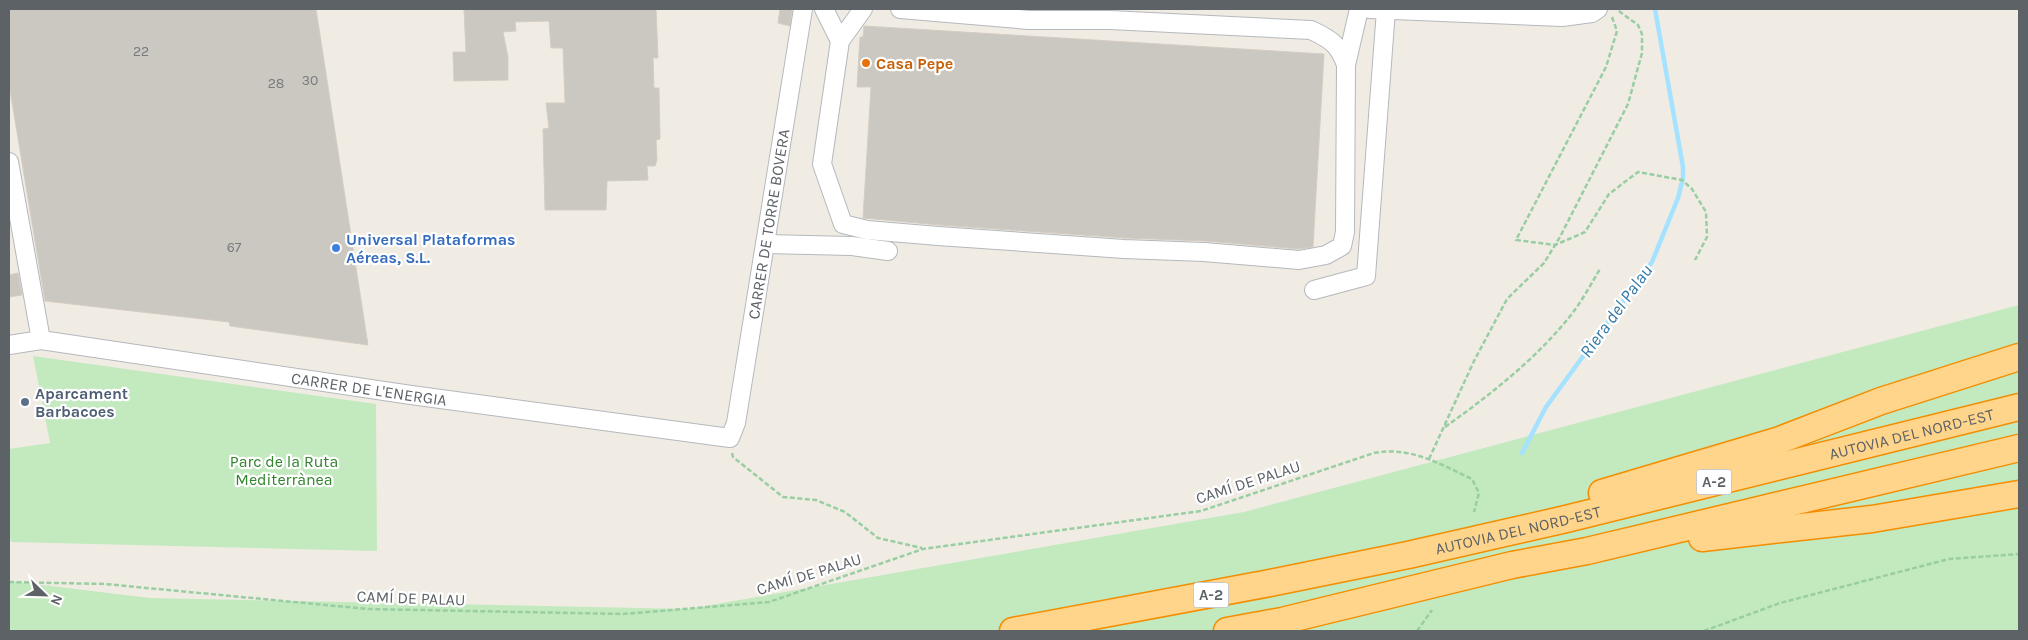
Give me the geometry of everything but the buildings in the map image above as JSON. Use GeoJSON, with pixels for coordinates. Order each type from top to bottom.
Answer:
{"type":"FeatureCollection","features":[{"type":"Feature","properties":{"kind":"highway"},"geometry":{"type":"LineString","coordinates":[[1408,555],[1579,500],[1777,441],[1881,401],[2019,357]]}},
{"type":"Feature","properties":{"kind":"highway","name":"AUTOVIA DEL NORD-EST"},"geometry":{"type":"LineString","coordinates":[[1013,631],[1408,555],[1566,519],[2019,407]]}},
{"type":"Feature","properties":{"kind":"highway","name":"AUTOVIA DEL NORD-EST"},"geometry":{"type":"LineString","coordinates":[[1227,631],[1282,621],[1512,565],[1587,551],[2019,448]]}},
{"type":"Feature","properties":{"kind":"highway"},"geometry":{"type":"LineString","coordinates":[[1587,551],[1872,519],[2019,494]]}},
{"type":"Feature","properties":{"kind":"street","name":"CARRER DE TORRE BOVERA"},"geometry":{"type":"LineString","coordinates":[[730,438],[736,423],[804,9]]}},
{"type":"Feature","properties":{"kind":"street"},"geometry":{"type":"LineString","coordinates":[[824,9],[840,40]]}},
{"type":"Feature","properties":{"kind":"street"},"geometry":{"type":"LineString","coordinates":[[863,9],[840,40],[822,164],[843,224],[867,230],[938,236],[1124,249],[1204,252],[1299,260],[1326,255],[1342,246],[1346,232],[1346,65],[1359,9]]}},
{"type":"Feature","properties":{"kind":"street"},"geometry":{"type":"LineString","coordinates":[[900,9],[1029,20],[1110,20],[1311,30],[1332,40],[1343,56],[1346,65]]}},
{"type":"Feature","properties":{"kind":"street"},"geometry":{"type":"LineString","coordinates":[[1314,290],[1366,276],[1377,9],[1562,17],[1605,13]]}},
{"type":"Feature","properties":{"kind":"street"},"geometry":{"type":"LineString","coordinates":[[9,162],[41,340]]}},
{"type":"Feature","properties":{"kind":"street"},"geometry":{"type":"LineString","coordinates":[[765,244],[852,246],[888,251]]}},
{"type":"Feature","properties":{"kind":"street","name":"CARRER DE L'ENERGIA"},"geometry":{"type":"LineString","coordinates":[[9,345],[41,340],[391,392],[730,438]]}},
{"type":"Feature","properties":{"kind":"path"},"geometry":{"type":"LineString","coordinates":[[1429,459],[1474,362],[1507,299],[1544,263],[1628,104],[1642,53],[1642,34],[1638,25],[1616,9]]}},
{"type":"Feature","properties":{"kind":"path"},"geometry":{"type":"LineString","coordinates":[[1605,13],[1617,32],[1606,67],[1516,240],[1555,245],[1585,232],[1609,194],[1638,172],[1682,180],[1692,189],[1706,212],[1707,237],[1695,260]]}},
{"type":"Feature","properties":{"kind":"path"},"geometry":{"type":"LineString","coordinates":[[1444,428],[1506,380],[1549,340],[1572,314],[1600,270]]}},
{"type":"Feature","properties":{"kind":"path"},"geometry":{"type":"LineString","coordinates":[[730,438],[733,457],[783,497],[816,500],[845,512],[878,538],[923,549]]}},
{"type":"Feature","properties":{"kind":"path","name":"CAMÍ DE PALAU"},"geometry":{"type":"LineString","coordinates":[[9,582],[105,584],[368,609],[622,614],[769,602],[923,549],[1201,511],[1374,453],[1389,450],[1416,454],[1472,479],[1479,493],[1474,512]]}},
{"type":"Feature","properties":{"kind":"path"},"geometry":{"type":"LineString","coordinates":[[1704,631],[1780,604],[1949,559],[2019,554]]}},
{"type":"Feature","properties":{"kind":"path"},"geometry":{"type":"LineString","coordinates":[[1417,631],[1432,610]]}},
{"type":"Feature","properties":{"kind":"green space"},"geometry":{"type":"Polygon","coordinates":[[[2019,305],[2019,631],[9,631],[9,581],[150,598],[688,609],[1244,512],[2019,305]]]}},
{"type":"Feature","properties":{"kind":"green space","name":"Parc de la Ruta Mediterrànea"},"geometry":{"type":"Polygon","coordinates":[[[33,356],[376,404],[377,551],[11,542],[9,532],[9,449],[50,443],[33,356]]]}},
{"type":"Feature","properties":{"kind":"waterway","name":"Riera del Palau"},"geometry":{"type":"LineString","coordinates":[[1522,453],[1546,407],[1652,262],[1678,198],[1683,178],[1683,167],[1655,9]]}},
{"type":"Feature","properties":{"kind":"place","name":"Casa Pepe"},"geometry":{"type":"Point","coordinates":[866,63]}},
{"type":"Feature","properties":{"kind":"place","name":"Universal Plataformas Aéreas, S.L."},"geometry":{"type":"Point","coordinates":[336,248]}},
{"type":"Feature","properties":{"kind":"place","name":"Aparcament Barbacoes"},"geometry":{"type":"Point","coordinates":[25,402]}}]}
